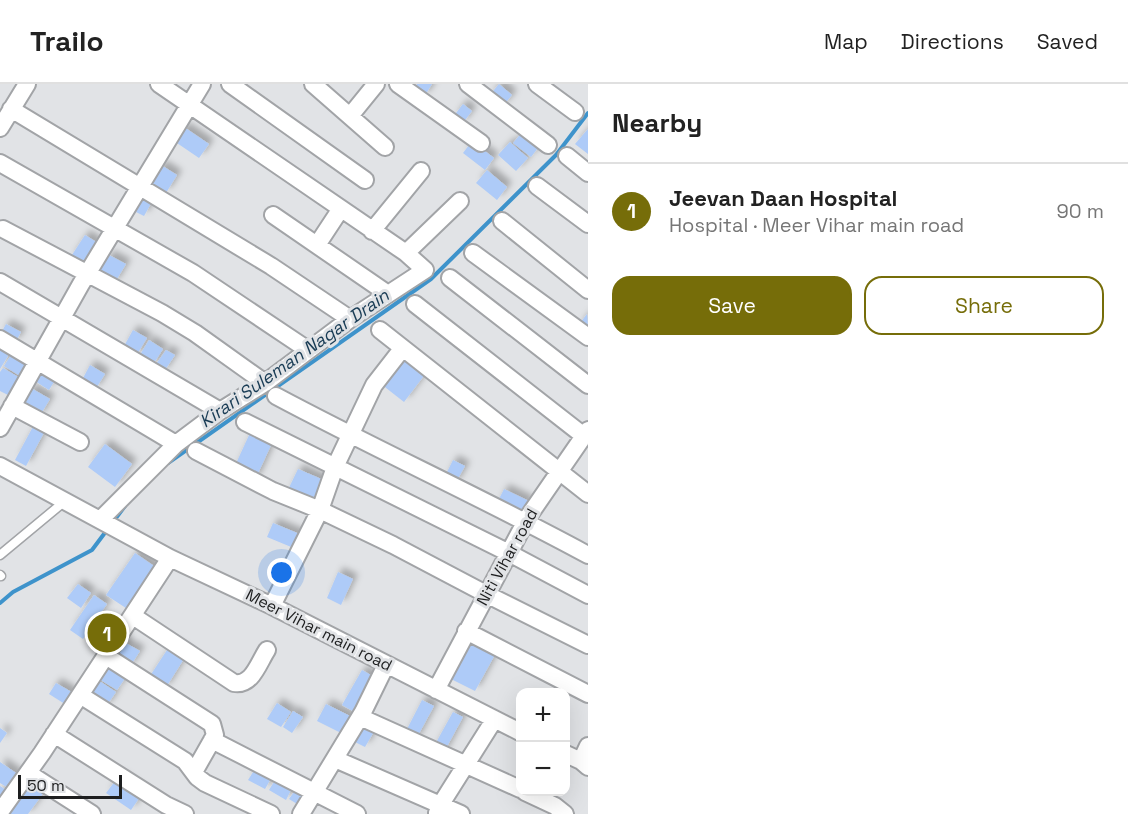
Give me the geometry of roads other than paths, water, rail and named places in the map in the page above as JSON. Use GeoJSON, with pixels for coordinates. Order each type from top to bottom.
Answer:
{"type":"FeatureCollection","features":[{"type":"Feature","properties":{"kind":"street"},"geometry":{"type":"LineString","coordinates":[[0,128],[27,84]]}},
{"type":"Feature","properties":{"kind":"street"},"geometry":{"type":"LineString","coordinates":[[107,524],[176,444],[220,411],[265,383],[350,319],[425,270],[406,253],[159,84]]}},
{"type":"Feature","properties":{"kind":"street"},"geometry":{"type":"LineString","coordinates":[[0,428],[87,274],[202,84]]}},
{"type":"Feature","properties":{"kind":"street"},"geometry":{"type":"LineString","coordinates":[[230,84],[365,180]]}},
{"type":"Feature","properties":{"kind":"street"},"geometry":{"type":"LineString","coordinates":[[313,84],[385,147]]}},
{"type":"Feature","properties":{"kind":"street"},"geometry":{"type":"LineString","coordinates":[[350,116],[376,84]]}},
{"type":"Feature","properties":{"kind":"street"},"geometry":{"type":"LineString","coordinates":[[398,84],[482,143]]}},
{"type":"Feature","properties":{"kind":"street"},"geometry":{"type":"LineString","coordinates":[[468,84],[548,145]]}},
{"type":"Feature","properties":{"kind":"street"},"geometry":{"type":"LineString","coordinates":[[537,84],[575,112]]}},
{"type":"Feature","properties":{"kind":"street"},"geometry":{"type":"LineString","coordinates":[[11,109],[271,266],[350,319]]}},
{"type":"Feature","properties":{"kind":"street"},"geometry":{"type":"LineString","coordinates":[[567,156],[588,173]]}},
{"type":"Feature","properties":{"kind":"street"},"geometry":{"type":"LineString","coordinates":[[0,163],[193,273],[308,350]]}},
{"type":"Feature","properties":{"kind":"street"},"geometry":{"type":"LineString","coordinates":[[372,231],[421,171]]}},
{"type":"Feature","properties":{"kind":"street"},"geometry":{"type":"LineString","coordinates":[[537,186],[588,224]]}},
{"type":"Feature","properties":{"kind":"street"},"geometry":{"type":"LineString","coordinates":[[406,253],[460,201]]}},
{"type":"Feature","properties":{"kind":"street"},"geometry":{"type":"LineString","coordinates":[[317,245],[340,210]]}},
{"type":"Feature","properties":{"kind":"street"},"geometry":{"type":"LineString","coordinates":[[273,215],[388,294]]}},
{"type":"Feature","properties":{"kind":"street"},"geometry":{"type":"LineString","coordinates":[[502,221],[588,290]]}},
{"type":"Feature","properties":{"kind":"street"},"geometry":{"type":"LineString","coordinates":[[3,229],[162,313],[195,333],[265,383]]}},
{"type":"Feature","properties":{"kind":"street"},"geometry":{"type":"LineString","coordinates":[[473,253],[588,337]]}},
{"type":"Feature","properties":{"kind":"street"},"geometry":{"type":"LineString","coordinates":[[450,278],[588,385]]}},
{"type":"Feature","properties":{"kind":"street"},"geometry":{"type":"LineString","coordinates":[[0,282],[220,411]]}},
{"type":"Feature","properties":{"kind":"street"},"geometry":{"type":"LineString","coordinates":[[415,304],[586,433]]}},
{"type":"Feature","properties":{"kind":"street"},"geometry":{"type":"LineString","coordinates":[[380,330],[588,494]]}},
{"type":"Feature","properties":{"kind":"street"},"geometry":{"type":"LineString","coordinates":[[0,339],[176,444]]}},
{"type":"Feature","properties":{"kind":"street"},"geometry":{"type":"LineString","coordinates":[[272,606],[320,510],[335,467],[374,385],[402,349]]}},
{"type":"Feature","properties":{"kind":"street"},"geometry":{"type":"LineString","coordinates":[[276,396],[526,521],[588,555]]}},
{"type":"Feature","properties":{"kind":"street"},"geometry":{"type":"LineString","coordinates":[[12,406],[80,442]]}},
{"type":"Feature","properties":{"kind":"street"},"geometry":{"type":"LineString","coordinates":[[245,422],[509,552],[588,595]]}},
{"type":"Feature","properties":{"kind":"street","name":"Niti Vihar road"},"geometry":{"type":"LineString","coordinates":[[436,690],[526,521],[586,433]]}},
{"type":"Feature","properties":{"kind":"street"},"geometry":{"type":"LineString","coordinates":[[196,451],[273,491],[393,544],[588,645]]}},
{"type":"Feature","properties":{"kind":"street","name":"Meer Vihar main road"},"geometry":{"type":"LineString","coordinates":[[0,466],[170,558],[272,606],[516,730]]}},
{"type":"Feature","properties":{"kind":"street"},"geometry":{"type":"LineString","coordinates":[[0,813],[170,558]]}},
{"type":"Feature","properties":{"kind":"street"},"geometry":{"type":"LineString","coordinates":[[133,616],[234,683],[242,684],[248,681],[267,650]]}},
{"type":"Feature","properties":{"kind":"street"},"geometry":{"type":"LineString","coordinates":[[466,631],[588,694]]}},
{"type":"Feature","properties":{"kind":"street"},"geometry":{"type":"LineString","coordinates":[[106,656],[212,724],[214,730],[212,740],[194,772]]}},
{"type":"Feature","properties":{"kind":"street"},"geometry":{"type":"LineString","coordinates":[[301,814],[360,717],[387,665]]}},
{"type":"Feature","properties":{"kind":"street"},"geometry":{"type":"LineString","coordinates":[[80,695],[185,761],[197,777],[205,783],[271,814]]}},
{"type":"Feature","properties":{"kind":"street"},"geometry":{"type":"LineString","coordinates":[[360,717],[516,787]]}},
{"type":"Feature","properties":{"kind":"street"},"geometry":{"type":"LineString","coordinates":[[439,809],[494,720]]}},
{"type":"Feature","properties":{"kind":"street"},"geometry":{"type":"LineString","coordinates":[[54,734],[166,805],[185,814]]}},
{"type":"Feature","properties":{"kind":"street"},"geometry":{"type":"LineString","coordinates":[[212,740],[357,814]]}},
{"type":"Feature","properties":{"kind":"street"},"geometry":{"type":"LineString","coordinates":[[570,755],[586,758]]}},
{"type":"Feature","properties":{"kind":"street"},"geometry":{"type":"LineString","coordinates":[[335,759],[439,809],[461,814]]}},
{"type":"Feature","properties":{"kind":"street"},"geometry":{"type":"LineString","coordinates":[[28,773],[92,814]]}},
{"type":"Feature","properties":{"kind":"street"},"geometry":{"type":"LineString","coordinates":[[534,796],[555,806],[565,814]]}},
{"type":"Feature","properties":{"kind":"lane"},"geometry":{"type":"LineString","coordinates":[[0,555],[65,501]]}},
{"type":"Feature","properties":{"kind":"waterway","name":"Kirari Suleman Nagar Drain"},"geometry":{"type":"LineString","coordinates":[[168,463],[431,279],[556,155],[588,113]]}},
{"type":"Feature","properties":{"kind":"waterway","name":"Kirari Suleman Nagar Drain"},"geometry":{"type":"LineString","coordinates":[[113,522],[125,506]]}},
{"type":"Feature","properties":{"kind":"waterway","name":"Kirari Suleman Nagar Drain"},"geometry":{"type":"LineString","coordinates":[[0,603],[13,592],[92,550],[107,530]]}},
{"type":"Feature","properties":{"kind":"place","name":"Jeevan Daan Hospital"},"geometry":{"type":"Point","coordinates":[107,633]}}]}
